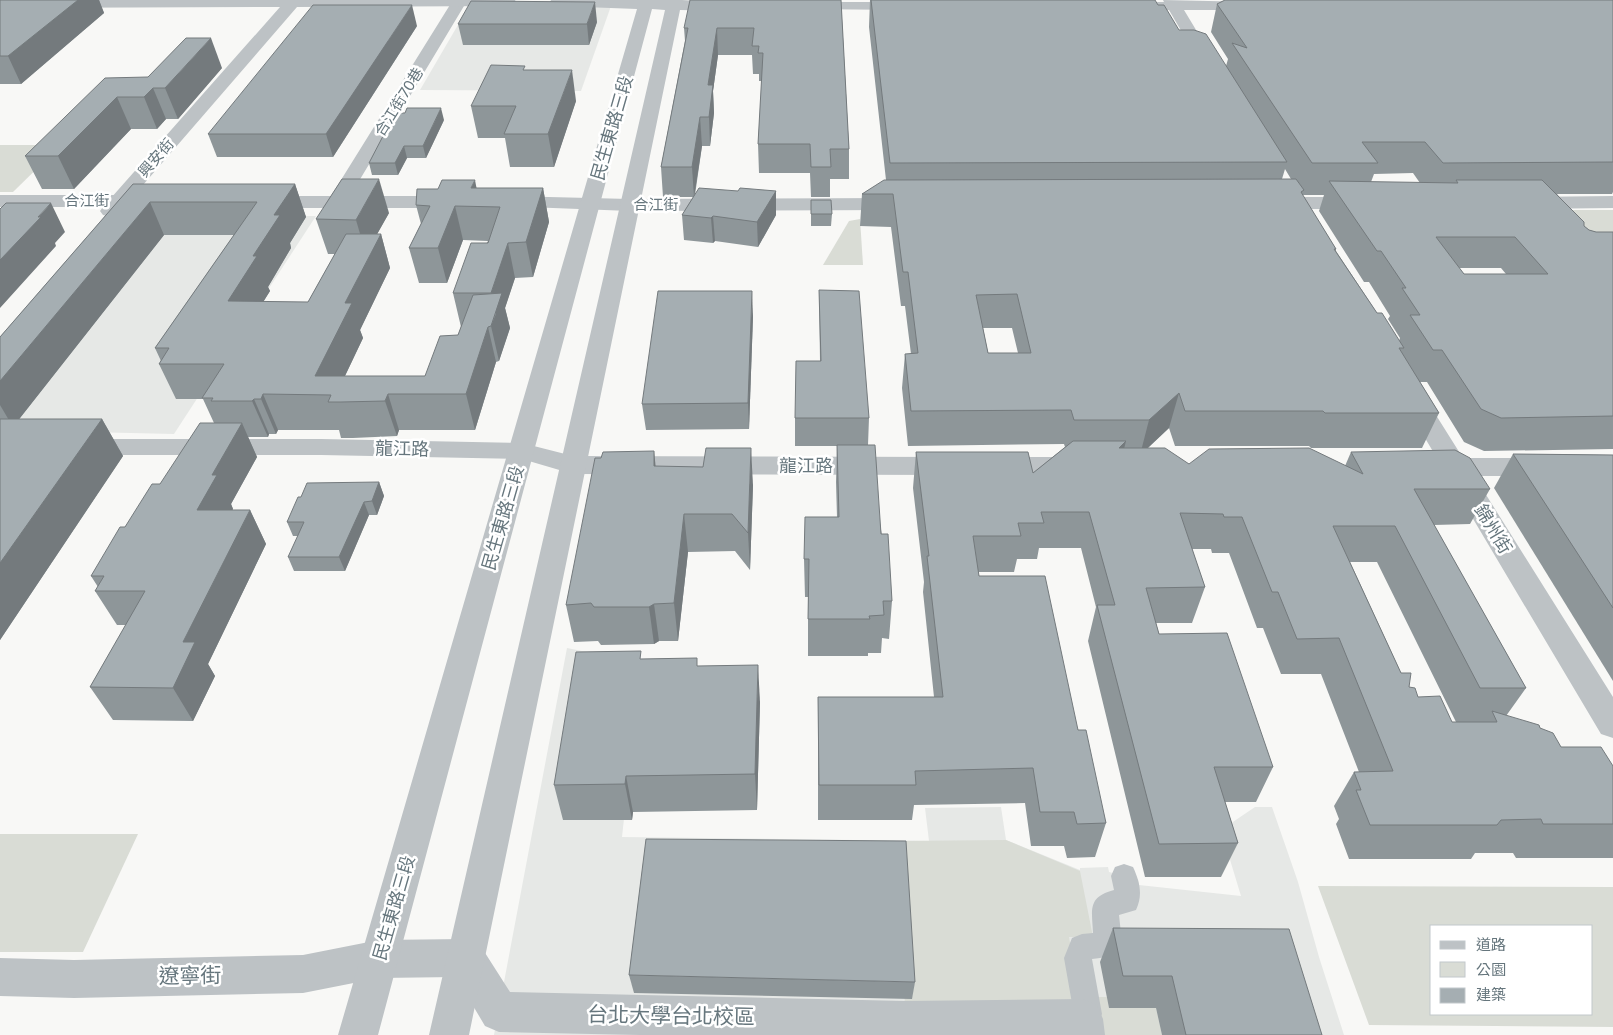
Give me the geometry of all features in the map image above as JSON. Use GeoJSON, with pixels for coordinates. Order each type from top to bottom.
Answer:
{"type":"FeatureCollection","features":[{"type":"Feature","properties":{"kind":"street"},"geometry":{"type":"LineString","coordinates":[[0,4],[294,1],[528,2]]}},
{"type":"Feature","properties":{"kind":"street","name":"興安街"},"geometry":{"type":"LineString","coordinates":[[101,222],[294,1]]}},
{"type":"Feature","properties":{"kind":"street","name":"合江街70巷"},"geometry":{"type":"LineString","coordinates":[[337,202],[460,2]]}},
{"type":"Feature","properties":{"kind":"street"},"geometry":{"type":"LineString","coordinates":[[547,2],[660,2],[742,6]]}},
{"type":"Feature","properties":{"kind":"street","name":"民生東路三段"},"geometry":{"type":"LineString","coordinates":[[358,1035],[591,203],[660,2]]}},
{"type":"Feature","properties":{"kind":"street","name":"民生東路三段"},"geometry":{"type":"LineString","coordinates":[[450,1035],[630,205],[660,2]]}},
{"type":"Feature","properties":{"kind":"street"},"geometry":{"type":"LineString","coordinates":[[1172,3],[1217,78]]}},
{"type":"Feature","properties":{"kind":"street"},"geometry":{"type":"LineString","coordinates":[[1116,6],[1172,3],[1273,6]]}},
{"type":"Feature","properties":{"kind":"street"},"geometry":{"type":"LineString","coordinates":[[789,6],[923,6]]}},
{"type":"Feature","properties":{"kind":"street"},"geometry":{"type":"LineString","coordinates":[[1278,178],[1309,228]]}},
{"type":"Feature","properties":{"kind":"street","name":"合江街"},"geometry":{"type":"LineString","coordinates":[[0,201],[166,201]]}},
{"type":"Feature","properties":{"kind":"street","name":"合江街"},"geometry":{"type":"LineString","coordinates":[[243,202],[481,202],[630,205],[919,204]]}},
{"type":"Feature","properties":{"kind":"street"},"geometry":{"type":"LineString","coordinates":[[1513,203],[1613,202]]}},
{"type":"Feature","properties":{"kind":"street"},"geometry":{"type":"LineString","coordinates":[[1249,203],[1382,203]]}},
{"type":"Feature","properties":{"kind":"street","name":"錦州街"},"geometry":{"type":"LineString","coordinates":[[1400,376],[1613,725]]}},
{"type":"Feature","properties":{"kind":"street","name":"龍江路"},"geometry":{"type":"LineString","coordinates":[[53,447],[321,447],[522,451],[573,465],[1103,466]]}},
{"type":"Feature","properties":{"kind":"street"},"geometry":{"type":"LineString","coordinates":[[1414,467],[1613,467]]}},
{"type":"Feature","properties":{"kind":"street","name":"台北大學台北校區"},"geometry":{"type":"LineString","coordinates":[[466,958],[499,1012],[1084,1027],[1088,1014],[1078,958],[1082,947],[1104,945],[1108,942],[1105,908],[1110,903],[1126,901],[1128,895],[1124,876]]}},
{"type":"Feature","properties":{"kind":"street"},"geometry":{"type":"LineString","coordinates":[[379,959],[466,958]]}},
{"type":"Feature","properties":{"kind":"street","name":"遼寧街"},"geometry":{"type":"LineString","coordinates":[[0,976],[74,979],[303,974],[379,959]]}},
{"type":"Feature","properties":{"kind":"shaded area"},"geometry":{"type":"Polygon","coordinates":[[[469,6],[611,6],[581,91],[420,90],[469,6]]]}},
{"type":"Feature","properties":{"kind":"shaded area"},"geometry":{"type":"Polygon","coordinates":[[[316,216],[174,434],[0,430],[136,217],[316,216]]]}},
{"type":"Feature","properties":{"kind":"shaded area"},"geometry":{"type":"Polygon","coordinates":[[[567,648],[641,663],[622,837],[929,841],[925,808],[1001,807],[1006,840],[1080,870],[1080,868],[1108,867],[1109,872],[1138,880],[1139,885],[1241,896],[1221,830],[1255,807],[1272,807],[1298,882],[1344,1035],[494,1035],[567,648]]]}},
{"type":"Feature","properties":{"kind":"green space"},"geometry":{"type":"Polygon","coordinates":[[[0,145],[61,145],[13,192],[0,192],[0,145]]]}},
{"type":"Feature","properties":{"kind":"green space"},"geometry":{"type":"Polygon","coordinates":[[[1546,210],[1613,210],[1613,251],[1546,210]]]}},
{"type":"Feature","properties":{"kind":"green space"},"geometry":{"type":"Polygon","coordinates":[[[860,219],[863,265],[823,265],[849,221],[860,219]]]}},
{"type":"Feature","properties":{"kind":"green space"},"geometry":{"type":"Polygon","coordinates":[[[0,834],[138,834],[83,952],[0,952],[0,834]]]}},
{"type":"Feature","properties":{"kind":"green space"},"geometry":{"type":"Polygon","coordinates":[[[1006,840],[1080,871],[1093,937],[1069,937],[1083,1019],[1085,997],[1107,997],[1109,1008],[1156,1008],[1162,1035],[1085,1035],[906,1021],[895,841],[1006,840]]]}},
{"type":"Feature","properties":{"kind":"green space"},"geometry":{"type":"Polygon","coordinates":[[[1318,886],[1613,887],[1613,1027],[1369,1025],[1318,886]]]}},
{"type":"Feature","properties":{"kind":"building"},"geometry":{"type":"Polygon","coordinates":[[[0,0],[78,0],[8,56],[0,56],[0,0]]]}},
{"type":"Feature","properties":{"kind":"building"},"geometry":{"type":"Polygon","coordinates":[[[690,0],[841,0],[849,149],[830,149],[831,167],[811,167],[810,144],[758,144],[763,53],[758,53],[759,46],[752,46],[754,28],[717,28],[708,85],[713,85],[709,117],[700,117],[692,167],[661,167],[688,28],[684,28],[690,0]]]}},
{"type":"Feature","properties":{"kind":"building"},"geometry":{"type":"Polygon","coordinates":[[[871,0],[1155,0],[1158,5],[1164,5],[1179,30],[1194,30],[1206,34],[1287,162],[890,163],[871,0]]]}},
{"type":"Feature","properties":{"kind":"building"},"geometry":{"type":"Polygon","coordinates":[[[1225,0],[1613,0],[1613,162],[1443,163],[1425,142],[1362,142],[1378,163],[1312,163],[1232,43],[1247,48],[1217,4],[1225,0]]]}},
{"type":"Feature","properties":{"kind":"building"},"geometry":{"type":"Polygon","coordinates":[[[471,1],[595,2],[587,24],[458,24],[471,1]]]}},
{"type":"Feature","properties":{"kind":"building"},"geometry":{"type":"Polygon","coordinates":[[[313,5],[412,5],[326,134],[208,134],[313,5]]]}},
{"type":"Feature","properties":{"kind":"building"},"geometry":{"type":"Polygon","coordinates":[[[186,38],[211,38],[165,88],[153,88],[144,97],[117,97],[58,156],[25,156],[105,78],[148,77],[186,38]]]}},
{"type":"Feature","properties":{"kind":"building"},"geometry":{"type":"Polygon","coordinates":[[[491,65],[525,66],[523,70],[572,70],[548,134],[504,134],[516,106],[471,106],[491,65]]]}},
{"type":"Feature","properties":{"kind":"building"},"geometry":{"type":"Polygon","coordinates":[[[407,108],[441,108],[423,146],[404,146],[395,163],[369,163],[395,113],[405,113],[407,108]]]}},
{"type":"Feature","properties":{"kind":"building"},"geometry":{"type":"Polygon","coordinates":[[[342,179],[379,179],[356,220],[316,219],[342,179]]]}},
{"type":"Feature","properties":{"kind":"building"},"geometry":{"type":"Polygon","coordinates":[[[1296,179],[1304,190],[1301,192],[1336,249],[1334,249],[1377,313],[1382,313],[1404,348],[1399,348],[1439,413],[1185,411],[1179,393],[1149,420],[1074,420],[1071,410],[911,411],[905,354],[918,353],[908,272],[903,272],[893,194],[862,194],[884,180],[1296,179]],[[1017,294],[976,295],[988,353],[1031,353],[1017,294]]]}},
{"type":"Feature","properties":{"kind":"building"},"geometry":{"type":"Polygon","coordinates":[[[442,180],[475,180],[471,188],[543,188],[526,242],[508,243],[491,293],[453,293],[471,243],[488,243],[500,207],[455,206],[438,248],[409,248],[430,206],[416,205],[417,189],[438,189],[442,180]]]}},
{"type":"Feature","properties":{"kind":"building"},"geometry":{"type":"Polygon","coordinates":[[[1456,180],[1542,180],[1584,222],[1584,226],[1589,230],[1613,232],[1613,416],[1501,418],[1481,409],[1442,350],[1433,350],[1410,315],[1420,315],[1402,288],[1406,288],[1381,251],[1377,251],[1329,181],[1458,183],[1456,180]],[[1436,237],[1464,274],[1548,274],[1515,237],[1436,237]]]}},
{"type":"Feature","properties":{"kind":"building"},"geometry":{"type":"Polygon","coordinates":[[[133,184],[295,184],[274,215],[280,215],[253,256],[257,256],[228,301],[308,302],[346,234],[381,234],[345,303],[352,303],[315,376],[425,376],[440,336],[458,335],[473,295],[502,293],[491,326],[488,327],[466,394],[388,394],[385,401],[328,402],[331,395],[263,394],[261,399],[254,399],[252,401],[211,401],[213,398],[202,398],[224,364],[159,364],[169,348],[155,348],[257,202],[150,202],[0,381],[0,337],[133,184]]]}},
{"type":"Feature","properties":{"kind":"building"},"geometry":{"type":"Polygon","coordinates":[[[699,188],[738,191],[740,188],[776,191],[757,222],[713,216],[711,218],[682,215],[699,188]]]}},
{"type":"Feature","properties":{"kind":"building"},"geometry":{"type":"Polygon","coordinates":[[[811,200],[831,200],[832,214],[811,214],[811,200]]]}},
{"type":"Feature","properties":{"kind":"building"},"geometry":{"type":"Polygon","coordinates":[[[6,203],[51,203],[38,217],[41,217],[0,260],[0,209],[6,203]]]}},
{"type":"Feature","properties":{"kind":"building"},"geometry":{"type":"Polygon","coordinates":[[[819,290],[859,291],[869,418],[795,418],[796,361],[821,361],[819,290]]]}},
{"type":"Feature","properties":{"kind":"building"},"geometry":{"type":"Polygon","coordinates":[[[658,291],[752,291],[748,403],[642,404],[658,291]]]}},
{"type":"Feature","properties":{"kind":"building"},"geometry":{"type":"Polygon","coordinates":[[[0,419],[102,419],[0,563],[0,419]]]}},
{"type":"Feature","properties":{"kind":"building"},"geometry":{"type":"Polygon","coordinates":[[[200,423],[242,423],[212,475],[217,475],[197,510],[250,510],[183,642],[195,642],[173,688],[90,687],[145,591],[95,591],[104,576],[91,576],[120,527],[125,527],[152,484],[160,484],[200,423]]]}},
{"type":"Feature","properties":{"kind":"building"},"geometry":{"type":"Polygon","coordinates":[[[1073,441],[1126,441],[1119,448],[1165,448],[1189,464],[1209,449],[1309,448],[1363,474],[1351,452],[1455,450],[1470,458],[1490,489],[1414,489],[1526,688],[1480,688],[1395,526],[1333,526],[1401,673],[1411,673],[1409,687],[1415,688],[1418,697],[1440,696],[1452,722],[1497,722],[1492,711],[1539,725],[1540,728],[1553,733],[1561,747],[1601,747],[1613,766],[1613,824],[1543,824],[1541,819],[1501,820],[1497,825],[1370,825],[1356,790],[1361,790],[1354,772],[1393,771],[1339,638],[1297,639],[1278,592],[1272,592],[1242,517],[1224,517],[1223,514],[1180,513],[1205,587],[1146,588],[1159,634],[1227,633],[1273,767],[1214,767],[1238,843],[1159,844],[1097,605],[1115,605],[1089,512],[1041,512],[1044,523],[1018,523],[1021,536],[973,536],[979,576],[1045,576],[1078,730],[1086,730],[1106,823],[1077,824],[1074,812],[1040,812],[1033,768],[915,771],[916,785],[819,785],[818,697],[943,697],[927,556],[929,556],[916,452],[1028,452],[1033,473],[1073,441]]]}},
{"type":"Feature","properties":{"kind":"building"},"geometry":{"type":"Polygon","coordinates":[[[837,445],[875,445],[881,534],[888,534],[892,601],[883,601],[884,615],[869,616],[870,619],[808,619],[809,559],[804,559],[805,517],[839,517],[837,445]]]}},
{"type":"Feature","properties":{"kind":"building"},"geometry":{"type":"Polygon","coordinates":[[[706,448],[751,448],[748,533],[732,514],[684,514],[674,603],[654,604],[649,607],[594,607],[591,603],[566,605],[595,458],[601,458],[603,452],[654,451],[654,466],[703,467],[706,448]]]}},
{"type":"Feature","properties":{"kind":"building"},"geometry":{"type":"Polygon","coordinates":[[[1513,454],[1613,455],[1613,608],[1513,454]]]}},
{"type":"Feature","properties":{"kind":"building"},"geometry":{"type":"Polygon","coordinates":[[[379,482],[372,501],[364,502],[339,557],[288,557],[304,522],[287,522],[298,497],[301,497],[307,483],[379,482]]]}},
{"type":"Feature","properties":{"kind":"building"},"geometry":{"type":"Polygon","coordinates":[[[641,651],[640,659],[697,658],[697,666],[758,665],[755,774],[626,776],[625,784],[554,785],[576,652],[641,651]]]}},
{"type":"Feature","properties":{"kind":"building"},"geometry":{"type":"Polygon","coordinates":[[[646,839],[906,841],[915,982],[629,975],[646,839]]]}},
{"type":"Feature","properties":{"kind":"building"},"geometry":{"type":"Polygon","coordinates":[[[1113,928],[1289,929],[1322,1035],[1186,1035],[1172,976],[1123,976],[1113,928]]]}}]}
